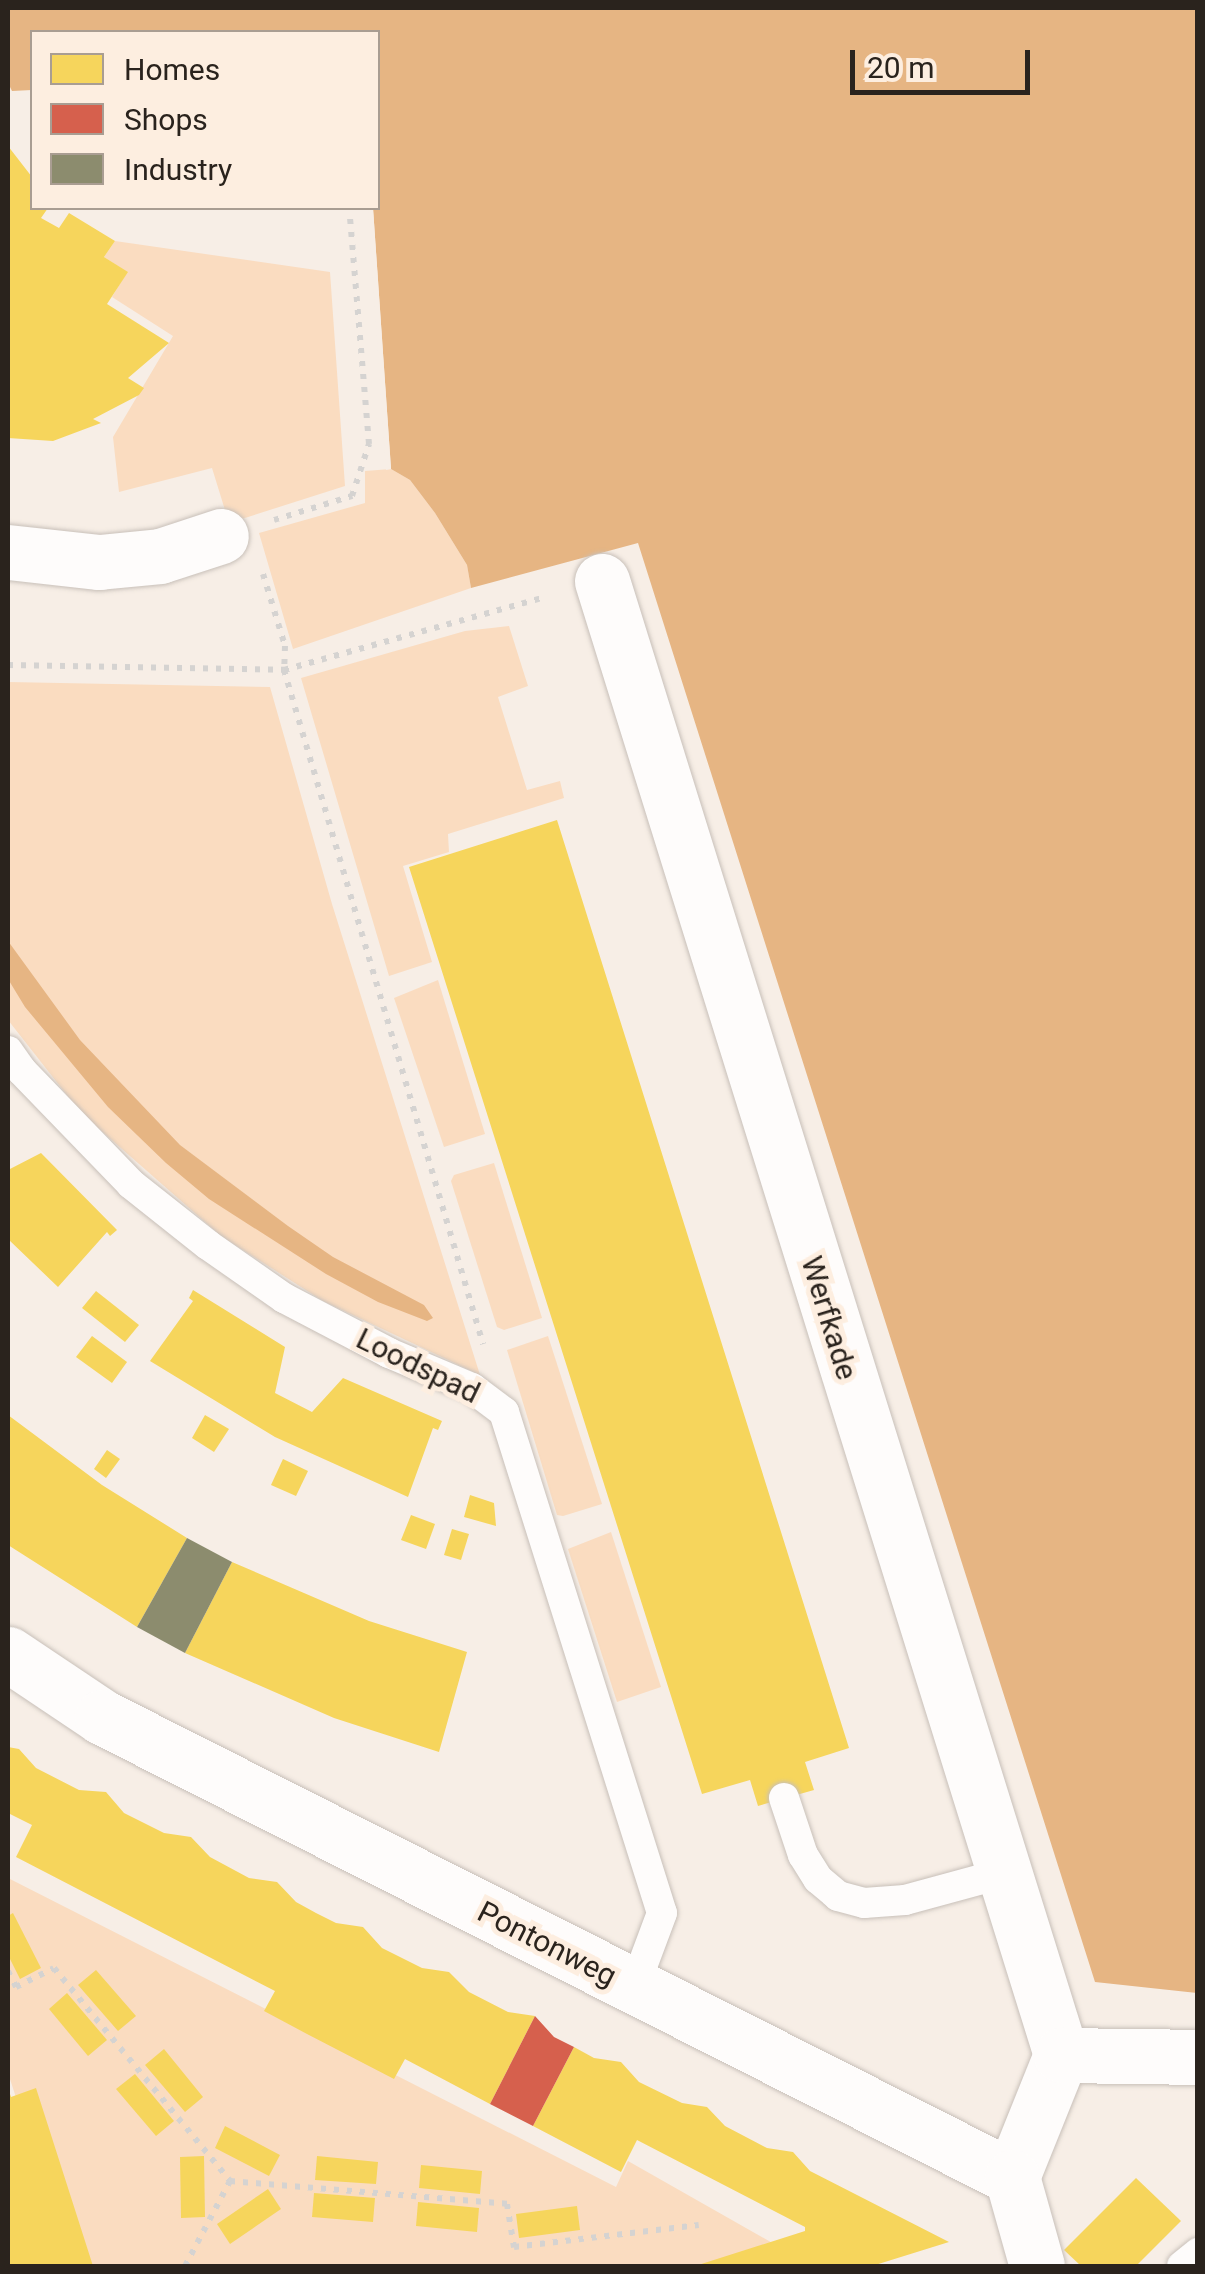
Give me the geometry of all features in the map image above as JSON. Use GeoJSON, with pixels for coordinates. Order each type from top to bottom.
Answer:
{"type":"FeatureCollection","features":[{"type":"Feature","properties":{"kind":"street"},"geometry":{"type":"LineString","coordinates":[[8,552],[99,562],[160,556],[235,532]]}},
{"type":"Feature","properties":{"kind":"street","name":"Werfkade"},"geometry":{"type":"LineString","coordinates":[[602,581],[1001,1874],[1061,2055]]}},
{"type":"Feature","properties":{"kind":"street","name":"Pontonweg"},"geometry":{"type":"LineString","coordinates":[[8,1654],[102,1717],[1012,2176]]}},
{"type":"Feature","properties":{"kind":"street"},"geometry":{"type":"LineString","coordinates":[[1037,2266],[1012,2176],[1061,2055],[1198,2057]]}},
{"type":"Feature","properties":{"kind":"lane","name":"Loodspad"},"geometry":{"type":"LineString","coordinates":[[8,1051],[22,1071],[131,1184],[208,1245],[284,1298],[388,1353],[472,1388],[504,1412],[662,1913],[634,1988]]}},
{"type":"Feature","properties":{"kind":"lane"},"geometry":{"type":"LineString","coordinates":[[784,1798],[803,1855],[818,1879],[838,1896],[864,1903],[905,1900],[1001,1874]]}},
{"type":"Feature","properties":{"kind":"lane"},"geometry":{"type":"LineString","coordinates":[[1182,2266],[1198,2253]]}},
{"type":"Feature","properties":{"kind":"path"},"geometry":{"type":"LineString","coordinates":[[350,218],[369,444],[362,471],[352,496],[235,532],[284,646],[284,670],[504,1412]]}},
{"type":"Feature","properties":{"kind":"path"},"geometry":{"type":"LineString","coordinates":[[8,665],[284,670],[602,581]]}},
{"type":"Feature","properties":{"kind":"path"},"geometry":{"type":"LineString","coordinates":[[8,1970],[16,1986],[54,1968],[230,2180],[507,2204],[514,2247],[700,2225]]}},
{"type":"Feature","properties":{"kind":"path"},"geometry":{"type":"LineString","coordinates":[[185,2266],[230,2180]]}},
{"type":"Feature","properties":{"kind":"shaded area"},"geometry":{"type":"Polygon","coordinates":[[[8,8],[1197,8],[1197,1993],[1095,1982],[638,543],[471,588],[467,565],[435,513],[410,480],[391,469],[373,210],[380,210],[380,30],[30,30],[30,90],[12,91],[8,83],[8,8]]]}},
{"type":"Feature","properties":{"kind":"shaded area"},"geometry":{"type":"Polygon","coordinates":[[[115,241],[330,272],[345,486],[229,523],[212,468],[119,492],[113,437],[173,336],[112,297],[127,272],[104,257],[115,241]]]}},
{"type":"Feature","properties":{"kind":"shaded area"},"geometry":{"type":"Polygon","coordinates":[[[391,469],[410,480],[435,513],[467,565],[471,588],[293,649],[259,533],[365,503],[365,471],[391,469]]]}},
{"type":"Feature","properties":{"kind":"shaded area"},"geometry":{"type":"Polygon","coordinates":[[[509,626],[528,686],[498,697],[527,790],[560,781],[564,798],[448,834],[449,852],[403,866],[432,962],[389,976],[301,678],[465,631],[509,626]]]}},
{"type":"Feature","properties":{"kind":"shaded area"},"geometry":{"type":"Polygon","coordinates":[[[8,682],[270,687],[332,904],[480,1375],[323,1301],[221,1236],[81,1113],[8,1020],[8,682]]]}},
{"type":"Feature","properties":{"kind":"shaded area"},"geometry":{"type":"Polygon","coordinates":[[[8,941],[80,1040],[180,1145],[333,1257],[424,1305],[433,1318],[427,1321],[378,1302],[326,1274],[209,1199],[166,1163],[108,1107],[25,1007],[8,979],[8,941]]]}},
{"type":"Feature","properties":{"kind":"shaded area"},"geometry":{"type":"Polygon","coordinates":[[[438,980],[485,1134],[444,1147],[394,998],[438,980]]]}},
{"type":"Feature","properties":{"kind":"shaded area"},"geometry":{"type":"Polygon","coordinates":[[[494,1163],[542,1318],[504,1330],[497,1327],[451,1181],[454,1175],[494,1163]]]}},
{"type":"Feature","properties":{"kind":"shaded area"},"geometry":{"type":"Polygon","coordinates":[[[548,1336],[602,1504],[563,1516],[557,1515],[507,1350],[548,1336]]]}},
{"type":"Feature","properties":{"kind":"shaded area"},"geometry":{"type":"Polygon","coordinates":[[[611,1532],[661,1687],[617,1702],[568,1549],[611,1532]]]}},
{"type":"Feature","properties":{"kind":"shaded area"},"geometry":{"type":"Polygon","coordinates":[[[8,1878],[616,2187],[628,2161],[776,2245],[701,2266],[71,2266],[8,2073],[8,1878]]]}},
{"type":"Feature","properties":{"kind":"pier"},"geometry":{"type":"Polygon","coordinates":[[[368,210],[373,210],[391,469],[386,470],[368,210]]]}},
{"type":"Feature","properties":{"kind":"building: Homes"},"geometry":{"type":"Polygon","coordinates":[[[8,146],[30,174],[30,210],[47,210],[41,218],[59,228],[69,213],[115,241],[104,257],[128,272],[107,304],[169,343],[128,378],[144,388],[139,395],[93,419],[101,423],[53,441],[8,438],[8,146]]]}},
{"type":"Feature","properties":{"kind":"building: Homes"},"geometry":{"type":"Polygon","coordinates":[[[557,820],[849,1748],[805,1762],[814,1790],[758,1806],[750,1780],[702,1794],[409,867],[557,820]]]}},
{"type":"Feature","properties":{"kind":"building: Homes"},"geometry":{"type":"Polygon","coordinates":[[[41,1153],[117,1230],[110,1236],[107,1232],[58,1287],[8,1239],[8,1170],[41,1153]]]}},
{"type":"Feature","properties":{"kind":"building: Homes"},"geometry":{"type":"Polygon","coordinates":[[[193,1290],[285,1347],[275,1393],[312,1412],[343,1378],[442,1421],[438,1430],[433,1428],[408,1497],[275,1437],[150,1361],[193,1301],[189,1298],[193,1290]]]}},
{"type":"Feature","properties":{"kind":"building: Homes"},"geometry":{"type":"Polygon","coordinates":[[[96,1291],[139,1325],[125,1342],[82,1308],[96,1291]]]}},
{"type":"Feature","properties":{"kind":"building: Homes"},"geometry":{"type":"Polygon","coordinates":[[[92,1336],[127,1362],[112,1383],[76,1357],[92,1336]]]}},
{"type":"Feature","properties":{"kind":"building: Homes"},"geometry":{"type":"Polygon","coordinates":[[[8,1415],[102,1485],[187,1538],[137,1627],[8,1545],[8,1415]]]}},
{"type":"Feature","properties":{"kind":"building: Homes"},"geometry":{"type":"Polygon","coordinates":[[[205,1415],[229,1429],[214,1452],[192,1438],[205,1415]]]}},
{"type":"Feature","properties":{"kind":"building: Homes"},"geometry":{"type":"Polygon","coordinates":[[[107,1450],[120,1459],[106,1478],[94,1469],[107,1450]]]}},
{"type":"Feature","properties":{"kind":"building: Homes"},"geometry":{"type":"Polygon","coordinates":[[[283,1459],[308,1471],[296,1496],[271,1485],[283,1459]]]}},
{"type":"Feature","properties":{"kind":"building: Homes"},"geometry":{"type":"Polygon","coordinates":[[[470,1495],[494,1503],[496,1526],[464,1517],[470,1495]]]}},
{"type":"Feature","properties":{"kind":"building: Homes"},"geometry":{"type":"Polygon","coordinates":[[[411,1515],[435,1524],[426,1549],[401,1540],[411,1515]]]}},
{"type":"Feature","properties":{"kind":"building: Homes"},"geometry":{"type":"Polygon","coordinates":[[[452,1529],[469,1534],[461,1560],[444,1555],[452,1529]]]}},
{"type":"Feature","properties":{"kind":"building: Homes"},"geometry":{"type":"Polygon","coordinates":[[[232,1562],[369,1621],[467,1652],[439,1752],[334,1718],[185,1653],[232,1562]]]}},
{"type":"Feature","properties":{"kind":"building: Homes"},"geometry":{"type":"Polygon","coordinates":[[[8,1747],[19,1749],[36,1768],[79,1790],[106,1792],[124,1813],[164,1833],[191,1837],[210,1857],[249,1878],[277,1882],[296,1902],[316,1913],[336,1923],[363,1927],[382,1948],[422,1968],[449,1972],[469,1992],[508,2012],[535,2016],[490,2104],[405,2059],[394,2079],[307,2034],[264,2011],[275,1991],[16,1857],[32,1825],[8,1813],[8,1747]]]}},
{"type":"Feature","properties":{"kind":"building: Homes"},"geometry":{"type":"Polygon","coordinates":[[[13,1913],[41,1968],[20,1979],[8,1955],[8,1916],[13,1913]]]}},
{"type":"Feature","properties":{"kind":"building: Homes"},"geometry":{"type":"Polygon","coordinates":[[[96,1970],[136,2016],[118,2031],[78,1985],[96,1970]]]}},
{"type":"Feature","properties":{"kind":"building: Homes"},"geometry":{"type":"Polygon","coordinates":[[[67,1993],[107,2040],[88,2056],[49,2009],[67,1993]]]}},
{"type":"Feature","properties":{"kind":"building: Homes"},"geometry":{"type":"Polygon","coordinates":[[[574,2047],[594,2058],[621,2062],[639,2082],[682,2103],[707,2107],[725,2126],[767,2148],[793,2152],[810,2171],[949,2242],[872,2266],[695,2266],[805,2231],[805,2227],[637,2140],[621,2172],[533,2126],[574,2047]]]}},
{"type":"Feature","properties":{"kind":"building: Homes"},"geometry":{"type":"Polygon","coordinates":[[[164,2049],[203,2097],[185,2112],[145,2065],[164,2049]]]}},
{"type":"Feature","properties":{"kind":"building: Homes"},"geometry":{"type":"Polygon","coordinates":[[[135,2074],[174,2121],[156,2136],[116,2089],[135,2074]]]}},
{"type":"Feature","properties":{"kind":"building: Homes"},"geometry":{"type":"Polygon","coordinates":[[[8,2088],[11,2097],[36,2088],[93,2266],[8,2266],[8,2088]]]}},
{"type":"Feature","properties":{"kind":"building: Homes"},"geometry":{"type":"Polygon","coordinates":[[[225,2126],[280,2155],[269,2176],[215,2148],[225,2126]]]}},
{"type":"Feature","properties":{"kind":"building: Homes"},"geometry":{"type":"Polygon","coordinates":[[[204,2156],[205,2217],[181,2218],[180,2157],[204,2156]]]}},
{"type":"Feature","properties":{"kind":"building: Homes"},"geometry":{"type":"Polygon","coordinates":[[[317,2156],[378,2162],[376,2184],[315,2180],[317,2156]]]}},
{"type":"Feature","properties":{"kind":"building: Homes"},"geometry":{"type":"Polygon","coordinates":[[[421,2165],[482,2171],[480,2194],[419,2188],[421,2165]]]}},
{"type":"Feature","properties":{"kind":"building: Homes"},"geometry":{"type":"Polygon","coordinates":[[[1136,2178],[1181,2221],[1136,2266],[1081,2266],[1064,2250],[1136,2178]]]}},
{"type":"Feature","properties":{"kind":"building: Homes"},"geometry":{"type":"Polygon","coordinates":[[[268,2189],[281,2209],[230,2244],[217,2224],[268,2189]]]}},
{"type":"Feature","properties":{"kind":"building: Homes"},"geometry":{"type":"Polygon","coordinates":[[[314,2193],[375,2198],[373,2222],[312,2217],[314,2193]]]}},
{"type":"Feature","properties":{"kind":"building: Homes"},"geometry":{"type":"Polygon","coordinates":[[[418,2202],[479,2208],[477,2232],[416,2226],[418,2202]]]}},
{"type":"Feature","properties":{"kind":"building: Homes"},"geometry":{"type":"Polygon","coordinates":[[[577,2206],[580,2230],[519,2238],[516,2214],[577,2206]]]}},
{"type":"Feature","properties":{"kind":"building: Shops"},"geometry":{"type":"Polygon","coordinates":[[[535,2016],[554,2037],[574,2047],[533,2126],[490,2104],[535,2016]]]}},
{"type":"Feature","properties":{"kind":"building: Industry"},"geometry":{"type":"Polygon","coordinates":[[[187,1538],[232,1562],[185,1653],[137,1627],[187,1538]]]}}]}
